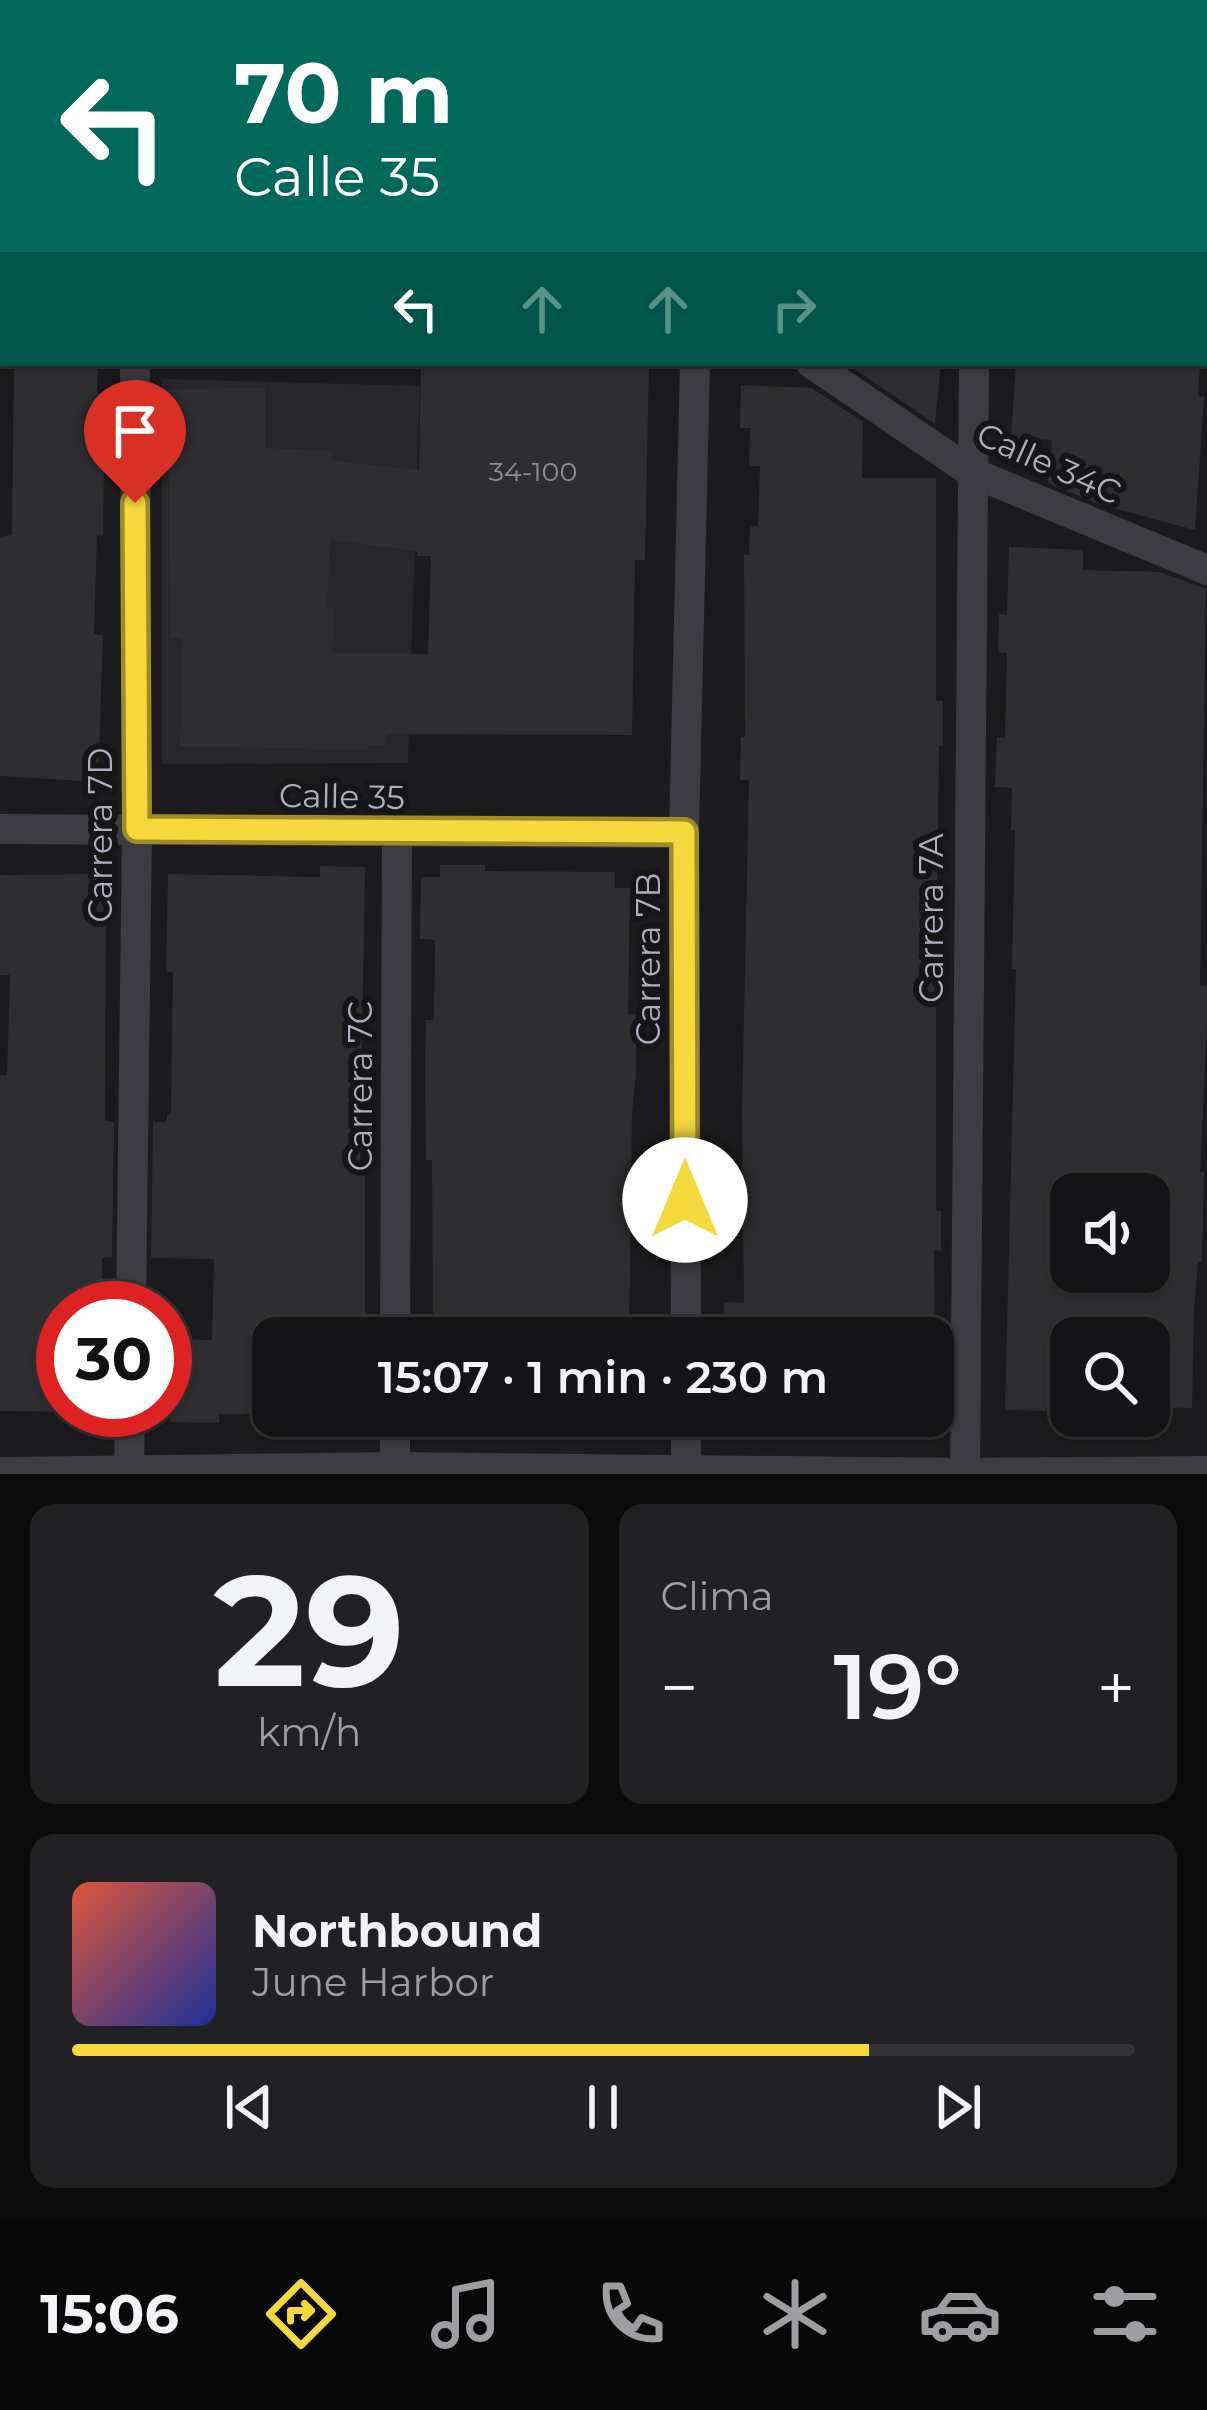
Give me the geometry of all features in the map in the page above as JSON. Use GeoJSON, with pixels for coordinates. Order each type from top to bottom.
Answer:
{"type":"FeatureCollection","features":[{"type":"Feature","properties":{"kind":"street","name":"Carrera 7D"},"geometry":{"type":"LineString","coordinates":[[131,1281],[137,829],[135,366]]}},
{"type":"Feature","properties":{"kind":"street","name":"Carrera 7B"},"geometry":{"type":"LineString","coordinates":[[686,1317],[684,832],[695,366]]}},
{"type":"Feature","properties":{"kind":"street","name":"Calle 34C"},"geometry":{"type":"LineString","coordinates":[[815,366],[971,472],[1207,571]]}},
{"type":"Feature","properties":{"kind":"street","name":"Carrera 7A"},"geometry":{"type":"LineString","coordinates":[[965,1473],[974,366]]}},
{"type":"Feature","properties":{"kind":"street","name":"Calle 35"},"geometry":{"type":"LineString","coordinates":[[0,829],[684,832]]}},
{"type":"Feature","properties":{"kind":"street","name":"Carrera 7C"},"geometry":{"type":"LineString","coordinates":[[395,1317],[397,833]]}},
{"type":"Feature","properties":{"kind":"street"},"geometry":{"type":"LineString","coordinates":[[129,1473],[130,1437]]}},
{"type":"Feature","properties":{"kind":"street"},"geometry":{"type":"LineString","coordinates":[[395,1437],[395,1471]]}},
{"type":"Feature","properties":{"kind":"street"},"geometry":{"type":"LineString","coordinates":[[686,1437],[686,1472]]}},
{"type":"Feature","properties":{"kind":"street"},"geometry":{"type":"LineString","coordinates":[[0,1472],[1207,1471]]}},
{"type":"Feature","properties":{"kind":"shaded area"},"geometry":{"type":"Polygon","coordinates":[[[162,379],[420,386],[408,763],[162,764],[162,379]]]}},
{"type":"Feature","properties":{"kind":"building"},"geometry":{"type":"Polygon","coordinates":[[[14,366],[98,366],[97,394],[105,394],[103,536],[97,535],[94,634],[103,635],[98,782],[0,776],[0,537],[12,535],[14,366]]]}},
{"type":"Feature","properties":{"kind":"building"},"geometry":{"type":"Polygon","coordinates":[[[421,366],[649,366],[645,560],[635,560],[632,735],[386,734],[386,746],[368,745],[367,750],[180,746],[182,638],[170,638],[168,389],[265,388],[265,448],[332,451],[332,461],[419,470],[421,366]],[[330,540],[327,608],[334,608],[332,653],[428,654],[431,556],[417,556],[417,551],[330,540]]]}},
{"type":"Feature","properties":{"kind":"building"},"geometry":{"type":"Polygon","coordinates":[[[850,366],[941,366],[935,424],[850,366]]]}},
{"type":"Feature","properties":{"kind":"building"},"geometry":{"type":"Polygon","coordinates":[[[1016,366],[1200,366],[1198,396],[1204,397],[1195,530],[1098,504],[1048,483],[1052,440],[1011,438],[1016,366]]]}},
{"type":"Feature","properties":{"kind":"building"},"geometry":{"type":"Polygon","coordinates":[[[741,385],[812,388],[863,422],[862,478],[936,478],[936,701],[943,701],[943,746],[939,746],[936,993],[936,1211],[941,1211],[941,1250],[934,1251],[935,1317],[724,1317],[724,1302],[744,1303],[742,1111],[749,780],[740,780],[741,737],[745,737],[744,555],[749,555],[750,527],[758,526],[760,466],[749,466],[750,428],[740,428],[741,385]]]}},
{"type":"Feature","properties":{"kind":"building"},"geometry":{"type":"Polygon","coordinates":[[[1009,547],[1083,550],[1083,570],[1160,572],[1206,589],[1200,986],[1207,986],[1207,1027],[1200,1172],[1204,1172],[1202,1262],[1198,1262],[1194,1309],[1192,1408],[1170,1407],[1170,1317],[1050,1317],[1050,1411],[1005,1410],[1015,830],[1011,830],[1012,788],[995,787],[997,737],[1005,738],[1007,653],[998,652],[999,614],[1007,615],[1009,547]]]}},
{"type":"Feature","properties":{"kind":"building"},"geometry":{"type":"Polygon","coordinates":[[[440,865],[485,865],[485,871],[615,872],[615,888],[630,888],[628,1014],[636,1014],[636,1071],[629,1317],[433,1317],[432,1160],[426,1160],[425,1067],[426,1020],[434,1020],[435,940],[420,939],[421,877],[440,877],[440,865]]]}},
{"type":"Feature","properties":{"kind":"building"},"geometry":{"type":"Polygon","coordinates":[[[320,866],[365,867],[360,1165],[365,1165],[365,1317],[252,1317],[252,1414],[219,1414],[219,1423],[192,1422],[192,1340],[212,1340],[214,1259],[151,1258],[153,1122],[167,1122],[171,1115],[173,972],[166,972],[168,874],[320,877],[320,866]]]}},
{"type":"Feature","properties":{"kind":"building"},"geometry":{"type":"Polygon","coordinates":[[[106,874],[105,1121],[114,1122],[112,1257],[102,1258],[102,1281],[36,1281],[36,1412],[0,1411],[0,1075],[7,1075],[10,975],[0,975],[0,875],[106,874]]]}},
{"type":"Feature","properties":{"kind":"route"},"geometry":{"type":"LineString","coordinates":[[135,503],[137,829],[684,832],[685,1200]]}}]}
